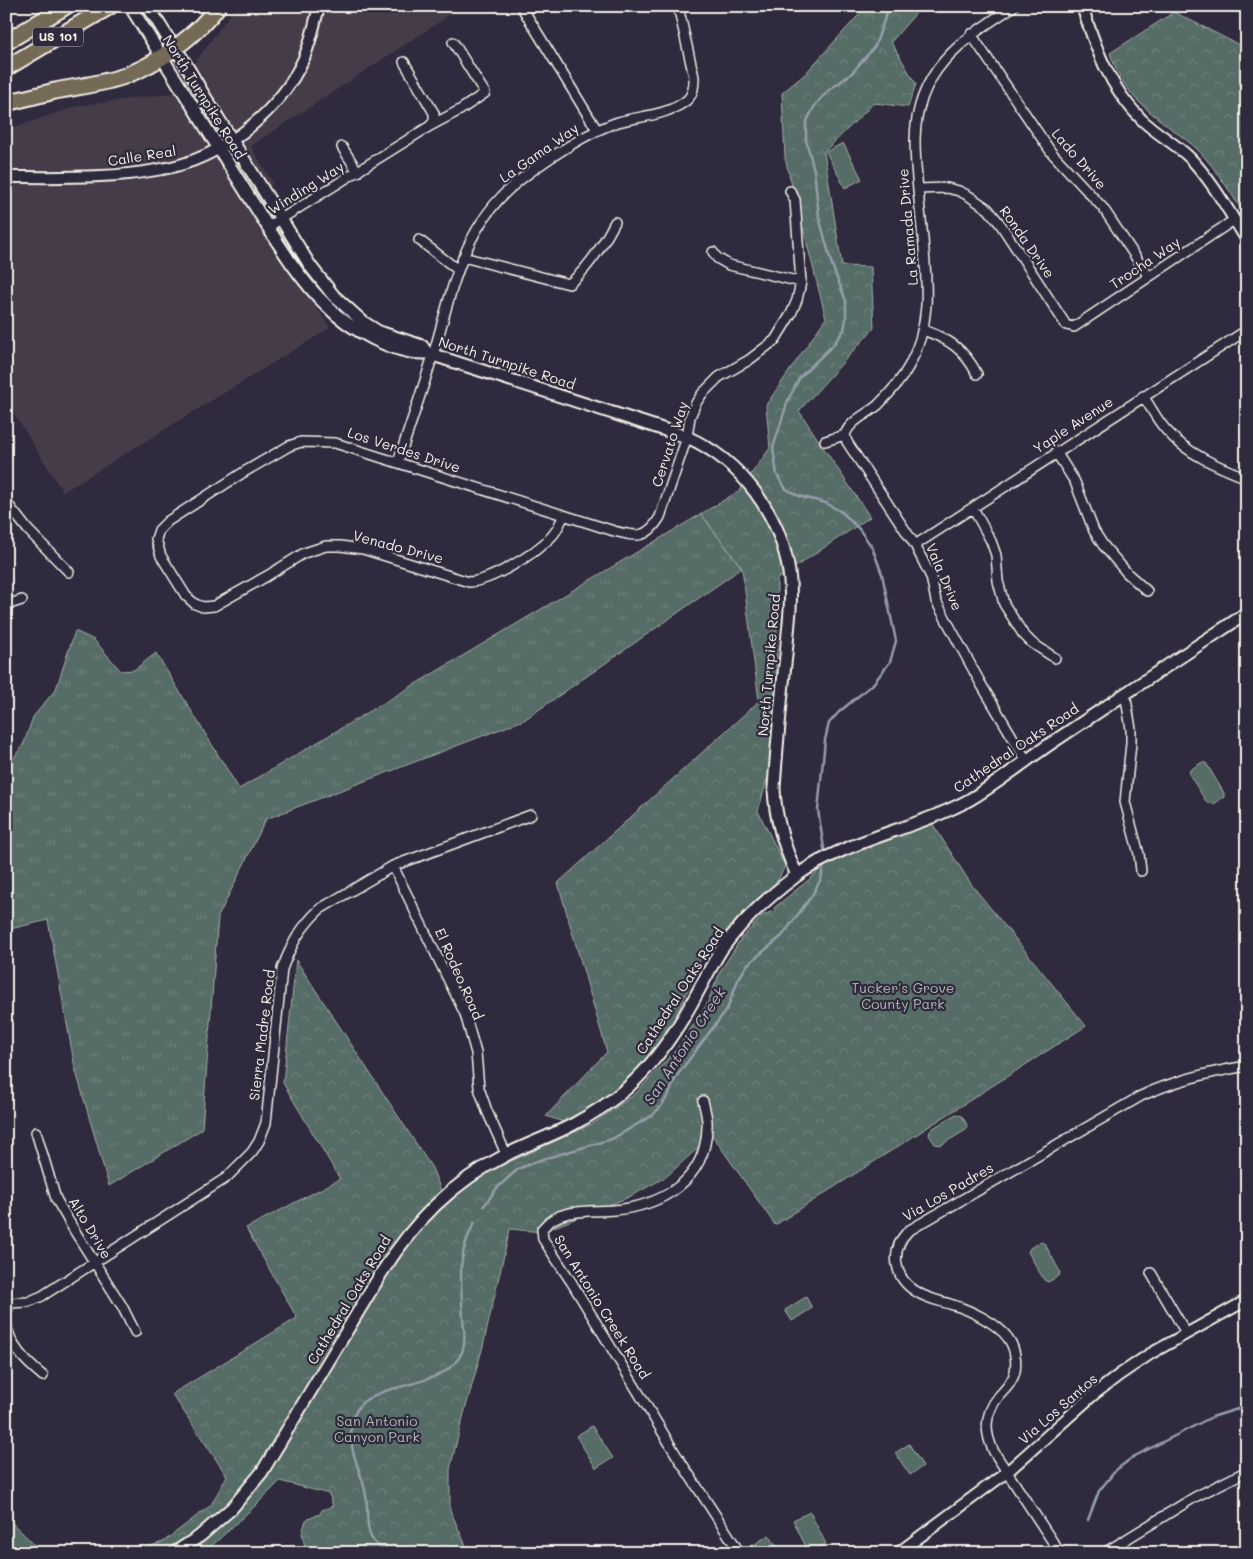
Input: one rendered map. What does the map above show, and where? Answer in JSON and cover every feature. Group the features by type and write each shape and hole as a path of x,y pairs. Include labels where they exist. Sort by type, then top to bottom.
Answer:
{"highway":[{"name":"US 101","path":"6,42 66,6"},
{"name":"US 101","path":"6,68 110,6"},
{"path":"6,104 126,75 174,48 212,16 218,6"}],"main road":[{"name":"North Turnpike Road","path":"130,6 268,227 312,290 341,318 375,340 394,347 430,354 688,437 726,460 753,488 770,515 785,551 789,573 790,606 774,788 775,809 782,841 797,875"},
{"name":"North Turnpike Road","path":"151,11 322,281 363,322 379,332 422,346 430,354"},
{"name":"Cathedral Oaks Road","path":"174,1553 200,1536 232,1508 262,1472 401,1242 422,1218 443,1196 472,1174 506,1154 572,1125 627,1088 667,1043 686,1015 721,951 738,928 754,912 797,875 814,865 843,851 934,817 989,788 1026,760 1247,613"}],"street":[{"name":"Calle Real","path":"6,177 100,176 165,169 183,164 218,148 232,140 265,112 294,77 304,57 319,6"},
{"path":"522,6 598,130"},
{"name":"La Gama Way","path":"398,462 430,354 458,270 475,231 491,207 516,183 561,152 598,130 618,122 665,112 691,96 694,87 694,77 678,6"},
{"name":"La Ramada Drive","path":"846,435 850,426 876,406 894,388 910,362 923,330 928,290 915,156 915,130 924,94 941,64 953,50 971,34 1014,6"},
{"path":"1082,6 1092,36 1115,88 1143,120 1189,157 1206,177 1247,240"},
{"name":"Lado Drive","path":"971,34 1051,152 1104,208 1149,276"},
{"name":"Winding Way","path":"268,227 485,93 453,42"},
{"path":"404,62 434,113 434,121 430,126"},
{"name":"Winding Way","path":"342,147 358,172"},
{"name":"Ronda Drive","path":"918,188 947,188 959,191 988,210 1001,225 1066,325 1070,327"},
{"name":"Cervato Way","path":"645,534 654,527 660,517 688,437 690,417 696,403 718,377 749,360 775,340 798,300 801,282 795,200 790,191"},
{"name":"Trocha Way","path":"1070,327 1074,327 1234,220"},
{"path":"463,257 569,284 576,279 601,247 615,222"},
{"path":"419,240 458,270"},
{"path":"713,252 718,258 729,265 801,282"},
{"path":"923,330 947,340 961,350 977,374"},
{"name":"Yaple Avenue","path":"915,545 1247,330"},
{"path":"1143,396 1166,431 1180,443 1200,457 1247,478"},
{"path":"825,441 846,435"},
{"name":"Vala Drive","path":"846,435 847,442 915,545 931,577 936,601 981,684 1026,760"},
{"name":"Los Verdes Drive","path":"168,521 268,458 289,446 301,442 335,443 626,535 645,534"},
{"path":"1056,452 1075,482 1094,531 1103,545 1127,573 1147,591"},
{"path":"6,502 28,530 69,572"},
{"path":"973,508 991,541 996,555 998,581 1004,604 1032,644 1055,658"},
{"name":"Venado Drive","path":"168,521 159,530 156,539 160,556 186,596 202,607 214,606 304,553 326,546 363,549 469,582 478,582 532,553 553,535 564,516"},
{"path":"6,604 22,600"},
{"path":"1125,693 1131,736 1125,802 1139,854 1141,871"},
{"name":"Sierra Madre Road","path":"8,1303 28,1302 46,1294 226,1178 252,1152 259,1141 266,1123 282,969 300,930 320,909 393,866 531,815"},
{"name":"El Rodeo Road","path":"393,866 465,1014 476,1053 479,1088 506,1154"},
{"name":"Via Los Padres","path":"1060,1553 988,1441 987,1421 993,1404 1013,1377 1016,1364 1014,1351 1008,1338 999,1329 974,1314 916,1292 906,1283 899,1271 896,1259 897,1248 901,1238 908,1231 1142,1096 1163,1086 1185,1079 1247,1066"},
{"name":"San Antonio Creek Road","path":"703,1101 708,1126 704,1149 696,1167 676,1189 665,1197 634,1207 570,1212 555,1218 542,1229 543,1239 572,1283 677,1456 740,1553"},
{"name":"Alto Drive","path":"36,1132 56,1199 122,1306 135,1332"},
{"path":"1151,1273 1186,1333"},
{"name":"Via Los Santos","path":"898,1553 1007,1472 1093,1395 1119,1375 1150,1354 1247,1300"},
{"path":"6,1316 8,1303"},
{"path":"6,1322 7,1332 18,1352 43,1376"},
{"path":"1104,1553 1195,1496 1247,1471"}],"shaded area":[{"path":"236,6 453,6 456,11 251,146 273,183 249,206 330,328 63,492 6,401 6,259 8,258 6,256 6,130 77,106 173,93"}],"green space":[{"path":"867,6 922,6 891,42 916,84 908,107 874,103 824,152 842,266 871,267 874,328 799,411 870,517 777,579 777,745 758,811 785,866 778,880 700,960 663,1048 572,1125 546,1116 607,1052 558,883 759,701 742,568 701,514 739,491 770,448 766,405 826,318 785,158 782,93 804,75"},
{"path":"1174,12 1247,49 1247,219 1218,175 1198,150 1152,114 1135,98 1121,79 1110,53"},
{"path":"843,143 862,179 845,188 826,152"},
{"path":"701,514 742,568 524,720 266,819 218,917 202,1129 109,1186 75,1068 48,920 6,930 6,769 24,743 33,717 56,689 75,631 94,640 121,671 134,670 156,653 239,789"},
{"path":"1201,763 1206,763 1224,793 1224,797 1214,804 1207,803 1189,774 1190,770"},
{"path":"932,823 971,884 1086,1026 775,1225 712,1135 666,1177 629,1197 542,1232 510,1229 483,1346 450,1469 450,1510 467,1548 475,1553 306,1552 302,1533 306,1520 320,1514 322,1510 333,1506 329,1494 280,1481 204,1553 129,1553 163,1542 211,1505 227,1476 172,1394 297,1318 246,1228 340,1179 283,1083 296,960 432,1168 442,1193 469,1172 490,1171 594,1123 635,1094 677,1049 706,1006 721,970 741,939 763,915 775,912 774,908 824,865"},
{"path":"956,1114 962,1116 967,1125 966,1130 941,1145 935,1144 929,1135 930,1130"},
{"path":"1041,1242 1045,1244 1060,1272 1059,1276 1048,1282 1044,1280 1028,1252 1030,1248"},
{"path":"806,1297 812,1308 792,1321 785,1310"},
{"path":"592,1426 613,1458 596,1468 576,1436"},
{"path":"909,1444 923,1466 910,1475 895,1453"},
{"path":"810,1512 826,1544 809,1553 793,1520"},
{"path":"6,1517 43,1553 6,1553"},
{"path":"769,1535 782,1553 757,1553 752,1546"}],"waterway":[{"name":"San Antonio Creek","path":"825,855 818,810 825,740 829,723 839,712 873,684 890,662 896,641 882,574 872,547 859,529 843,513 826,503 799,496 786,489 777,475 773,448 788,400 800,377 833,345 844,330 846,318 846,301 832,265 819,217 814,170 806,140 806,123 815,105 828,91 851,74 875,46 889,6"},
{"name":"San Antonio Creek","path":"484,1206 497,1188 518,1169 540,1160 612,1139 653,1115 670,1092 676,1077 727,1009 738,980 747,965 782,936 811,897 821,879 824,863"},
{"name":"San Antonio Creek","path":"395,1553 379,1547 374,1542 369,1531 364,1485 352,1445 352,1422 356,1411 363,1402 374,1395 432,1378 444,1372 455,1363 462,1352 464,1343 461,1293 462,1257 475,1222"},
{"path":"1088,1520 1099,1491 1116,1470 1133,1457 1212,1417 1247,1406"}],"park label":[{"name":"Tucker's Grove County Park","path":"903,996"},
{"name":"San Antonio Canyon Park","path":"377,1429"}]}
